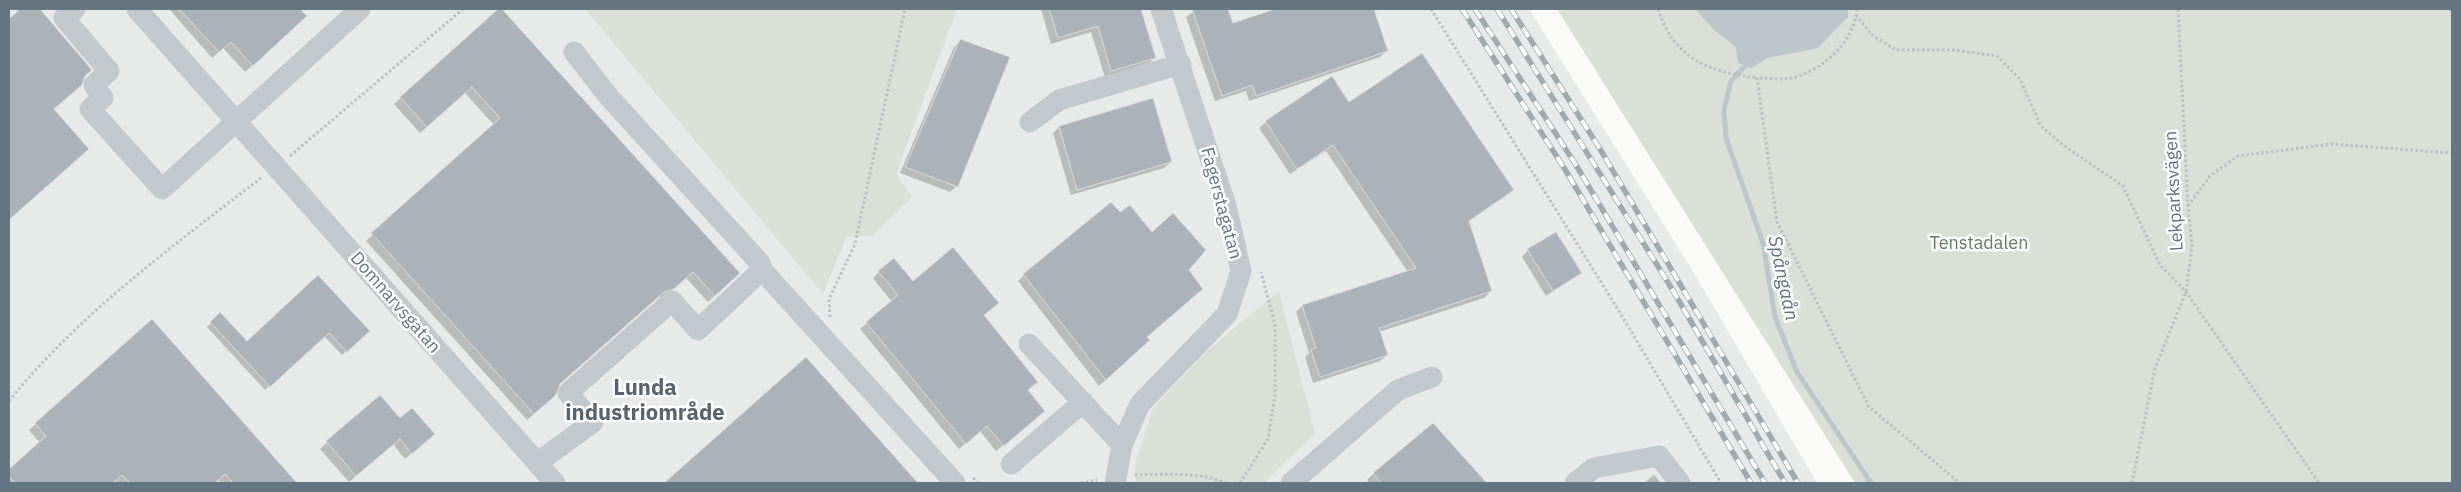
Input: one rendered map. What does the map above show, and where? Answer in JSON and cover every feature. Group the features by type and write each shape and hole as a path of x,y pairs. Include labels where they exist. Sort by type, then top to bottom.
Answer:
{"street":[{"path":"75,9 64,18 109,71 94,85 104,98 90,109 162,188 360,9"},
{"name":"Domnarvsgatan","path":"137,9 555,483"},
{"name":"Fagerstagatan","path":"1115,480 1122,445 1140,404 1227,314 1241,272 1227,209 1161,9"},
{"path":"574,52 609,97 760,263 762,270 963,480"},
{"path":"1030,122 1059,100 1180,64"},
{"path":"537,463 593,422 568,393 672,301 698,330 762,270"},
{"path":"1029,344 1122,445"},
{"path":"1291,483 1398,390 1432,377"},
{"path":"1011,464 1083,402"},
{"path":"1575,483 1594,468 1660,456 1680,483"}],"path":[{"path":"9,400 31,373 95,313 172,247 277,166 463,9"},
{"path":"832,324 828,309 829,299 855,244 904,9"},
{"path":"1431,9 1620,312 1721,483"},
{"path":"1658,9 1674,43 1699,63 1726,74 1757,78 1791,78 1829,61 1846,38 1857,9"},
{"name":"Lekparksvägen","path":"2132,483 2154,368 2186,292 2192,246 2188,206 2178,9"},
{"path":"1856,15 1873,36 1896,50 1954,50 1997,56 2020,79 2041,126 2063,145 2123,186 2160,266 2186,292 2319,483"},
{"path":"1757,78 1777,222 1869,407 1960,483"},
{"path":"2188,206 2210,176 2238,156 2330,144 2452,153"},
{"path":"1081,483 1187,475 1213,478 1226,483"},
{"path":"963,480 978,483"}],"shaded area":[{"name":"Lunda industriområde","path":"9,9 1529,9 1694,273 1817,483 9,483"},
{"path":"1695,9 1848,9 1848,17 1818,48 1768,58 1751,68 1738,63 1736,47 1714,30"}],"green space":[{"path":"585,9 957,9 896,174 912,197 872,236 846,237 823,294"},
{"name":"Tenstadalen","path":"1557,9 2452,9 2452,483 1855,483"},
{"path":"1279,291 1315,433 1264,483 1136,483 1135,463 1153,408 1209,349"}],"building":[{"path":"20,9 40,9 92,70 85,76 82,85 54,109 89,149 9,220 9,19"},
{"path":"179,9 300,9 307,16 253,66 231,42 219,52"},
{"path":"498,9 502,9 740,273 715,296 693,272 674,289 664,292 560,384 556,395 534,414 371,233 500,118 472,87 427,127 400,97"},
{"path":"1049,9 1141,9 1156,58 1111,71 1098,26 1058,38"},
{"path":"1192,9 1228,9 1233,23 1275,9 1374,9 1388,51 1256,96 1252,85 1222,96"},
{"path":"960,39 1010,57 958,187 905,167"},
{"path":"1422,53 1514,190 1469,221 1492,291 1379,328 1388,355 1320,377 1311,350 1316,348 1302,305 1416,268 1333,145 1297,169 1265,121 1332,76 1349,102"},
{"path":"1153,98 1172,162 1077,190 1059,126"},
{"path":"1111,202 1120,212 1130,205 1152,232 1173,213 1206,250 1189,270 1203,289 1147,337 1150,340 1106,380 1023,274"},
{"path":"1556,232 1582,273 1553,291 1527,249"},
{"path":"953,247 999,303 984,315 1038,382 1028,390 1045,411 1004,446 987,426 966,444 866,322 898,295 878,271 894,258 913,281"},
{"path":"318,275 370,331 347,352 329,333 270,387 210,322 220,312 247,341"},
{"path":"152,319 297,483 233,483 225,474 215,483 130,483 122,475 113,483 15,483 9,476 9,469 46,436 35,423"},
{"path":"806,357 918,483 664,483"},
{"path":"380,395 400,418 412,408 435,434 412,454 400,439 356,476 326,441"},
{"path":"1433,423 1487,483 1381,483 1373,473"}],"waterway":[{"name":"Spångaån","path":"1745,66 1731,81 1724,110 1726,138 1763,243 1775,317 1797,372 1871,483"}],"railway":[{"path":"1462,9 1566,171 1751,483"},
{"path":"1475,9 1576,165 1765,483"},
{"path":"1497,9 1669,284 1785,483"},
{"path":"1511,9 1600,149 1798,483"}],"district":[{"name":"Lunda industriområde","path":"645,398"}]}
